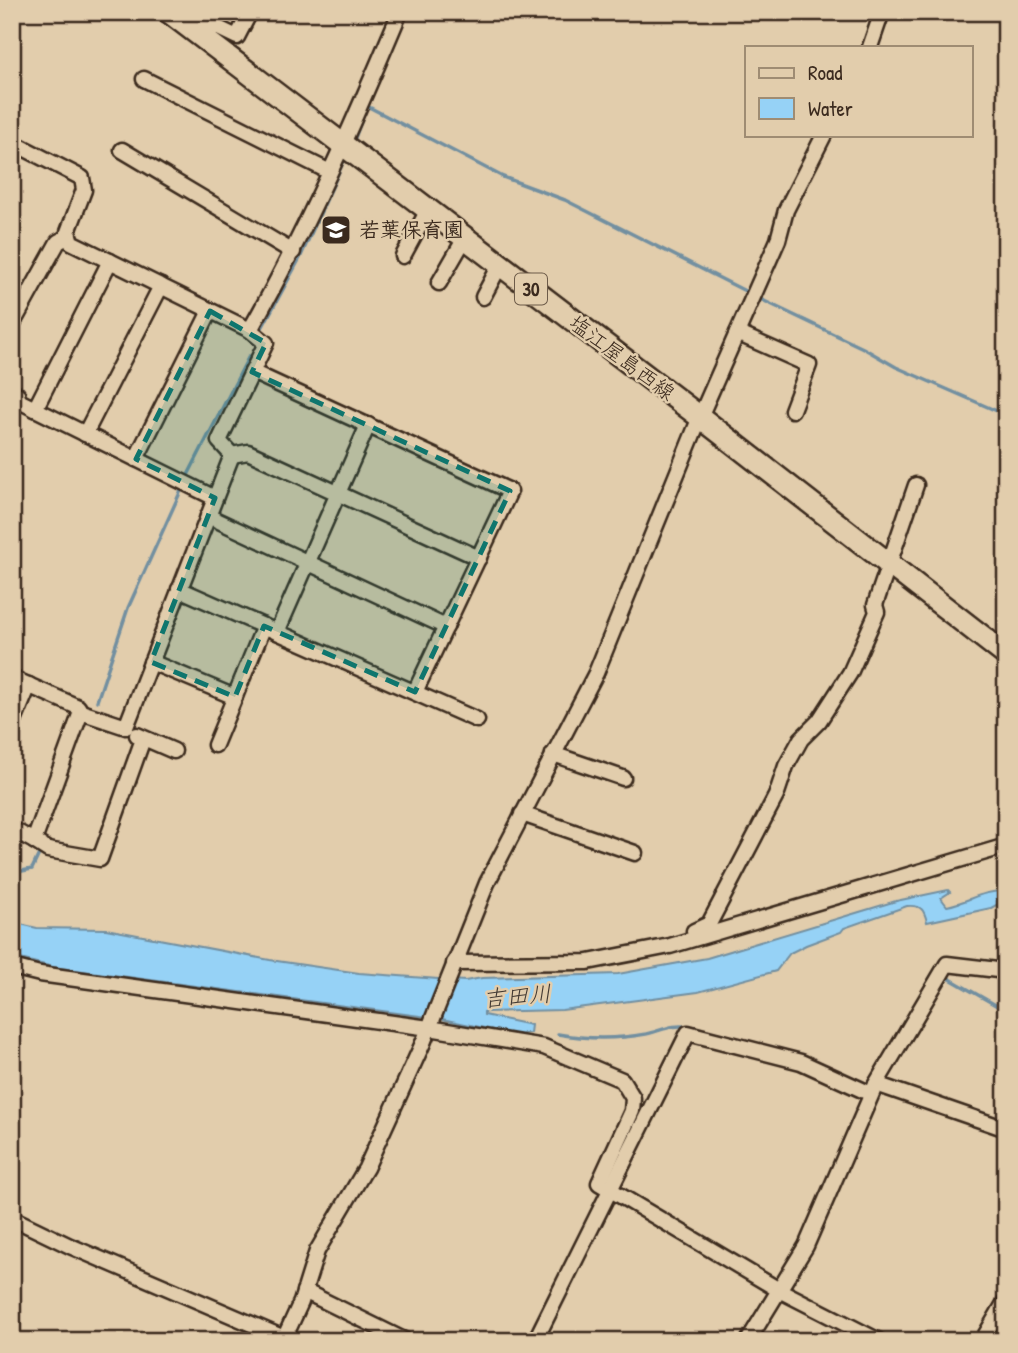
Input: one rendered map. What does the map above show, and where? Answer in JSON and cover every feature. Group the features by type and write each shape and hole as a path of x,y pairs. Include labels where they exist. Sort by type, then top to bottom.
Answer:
{"main road":[{"name":"塩江屋島西線","path":"178,14 346,148 700,417 1006,655"}],"street":[{"path":"178,14 237,37 250,12"},
{"path":"250,330 293,252 328,171 346,148 400,12"},
{"path":"870,46 882,12"},
{"path":"144,79 328,171"},
{"path":"12,1218 284,1339 317,1251 366,1168 430,1025 486,883 596,673 700,417 779,240 786,210 823,136"},
{"path":"12,142 82,178 85,190 68,232 71,242 250,330 266,343 219,441 232,455"},
{"path":"122,150 293,252"},
{"path":"403,256 428,210"},
{"path":"12,325 58,242 69,236"},
{"path":"439,284 465,238"},
{"path":"35,409 110,261"},
{"path":"483,297 500,265"},
{"path":"85,434 160,286"},
{"path":"136,459 210,311"},
{"path":"737,333 809,365 792,410"},
{"path":"252,372 510,491 415,692"},
{"path":"12,392 17,394 19,401 215,498"},
{"path":"215,745 235,697 309,563 368,425"},
{"path":"232,455 248,452 479,558"},
{"path":"126,727 232,455"},
{"path":"670,946 674,939 709,924 776,796 786,766 801,739 820,721 850,673 877,612 875,605 916,485"},
{"path":"208,516 446,627"},
{"path":"180,589 477,720"},
{"path":"151,662 235,697"},
{"path":"12,678 78,707 81,712 126,727 143,739 174,751"},
{"path":"12,726 29,685"},
{"path":"34,841 81,712"},
{"path":"12,829 48,850 100,859 143,739"},
{"path":"553,754 623,778"},
{"path":"522,814 635,853"},
{"path":"452,967 588,962 670,946 1006,846"},
{"path":"748,1341 806,1246 874,1089 947,964 1006,971"},
{"path":"12,967 40,974 430,1025 544,1047 622,1080 633,1098 632,1111 599,1183 779,1290 879,1341"},
{"path":"536,1341 688,1032 801,1062 874,1089 1006,1129"},
{"path":"304,1291 406,1341"},
{"path":"982,1341 1006,1300"}],"highlighted area":[{"path":"210,311 266,343 252,372 510,491 415,692 264,626 235,697 151,662 215,498 136,459"}],"water":[{"name":"吉田川","path":"948,890 950,892 941,898 947,906 997,891 1006,891 1006,900 991,908 927,922 921,909 907,906 844,928 841,932 806,945 790,953 776,971 698,992 562,1010 484,1012 484,1015 531,1025 530,1033 523,1033 521,1036 442,1019 53,967 12,957 12,922 37,928 106,929 270,960 359,973 465,981 482,978 618,974 707,958 896,901"}],"waterway":[{"path":"353,143 367,106 503,177 565,200 751,294"},
{"path":"262,328 300,258 346,156"},
{"path":"758,298 863,348 896,367 1006,415"},
{"path":"186,479 249,356"},
{"path":"97,701 128,608 183,486"},
{"path":"12,873 32,869 39,854"},
{"path":"925,987 935,970"},
{"path":"945,976 1006,1011"},
{"path":"558,1034 613,1038 673,1027 689,1027"}],"place":[{"name":"若葉保育園","path":"336,230"}]}
